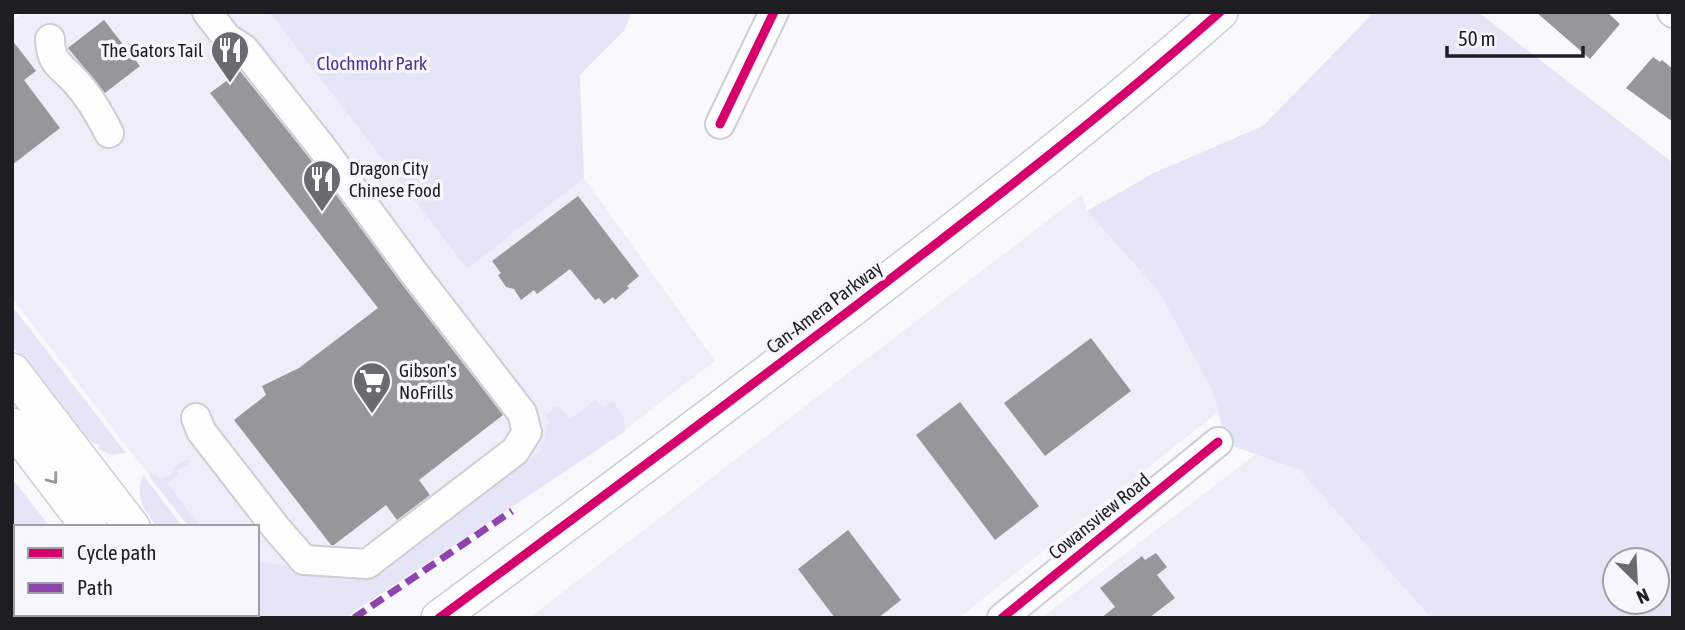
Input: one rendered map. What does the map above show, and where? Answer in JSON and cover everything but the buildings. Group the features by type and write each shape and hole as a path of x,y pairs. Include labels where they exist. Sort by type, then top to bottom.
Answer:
{"main road":[{"name":"Can-Amera Parkway","path":"439,618 660,455 1023,177 1139,83 1220,12"},
{"path":"12,371 130,525"},
{"path":"12,426 87,525"}],"street":[{"path":"196,418 201,431 304,560 346,564 367,564 515,451 527,432 522,414 414,273 351,184 246,53 228,38 207,12"},
{"path":"720,124 774,12"},
{"path":"50,39 52,57 58,66 73,78 93,105 108,133"},
{"name":"Cowansview Road","path":"1002,618 1219,442"}],"shaded area":[{"path":"24,12 269,12 467,269 584,178 715,361 594,453 344,618 250,618 249,616 259,616 259,525 187,525 12,298 12,21"},
{"path":"1082,194 1087,211 1159,292 1212,390 1218,412 959,618 529,618"},
{"path":"1256,454 1300,469 1431,618 1041,618"}],"green space":[{"name":"Clochmohr Park","path":"269,12 632,12 624,31 580,75 584,178 467,269"},
{"path":"1374,12 1478,12 1673,163 1673,618 1431,618 1300,470 1227,444 1212,390 1159,292 1087,211 1154,173 1263,126"},
{"path":"12,306 126,453 111,455 99,449 99,445 93,443 53,404 17,355 19,353 12,348"},
{"path":"595,400 603,407 613,401 624,417 625,431 344,618 250,618 249,616 259,616 259,561 304,569 304,574 345,580 347,575 367,578 408,546 412,549 448,522 445,517 453,512 456,516 483,496 479,491 508,468 512,472 542,450 539,445 545,439 546,426 550,422 546,416 555,407 560,407 570,419"},
{"path":"186,459 191,462 178,471 179,475 168,484 199,525 187,525 149,476 154,472 160,480 174,472 173,468"},
{"path":"143,475 181,525 156,525 144,509 140,497"},
{"path":"12,478 48,525 14,525 14,602"}],"marked path":[{"path":"354,618 512,511"}],"cycle path":[{"path":"720,124 774,12"},
{"path":"439,618 702,423 950,233 1087,125 1220,12"},
{"path":"1002,618 1218,442"}],"place":[{"name":"The Gators Tail","path":"230,84"},
{"name":"Dragon City Chinese Food","path":"322,213"},
{"name":"Gibson's NoFrills","path":"372,415"}]}
